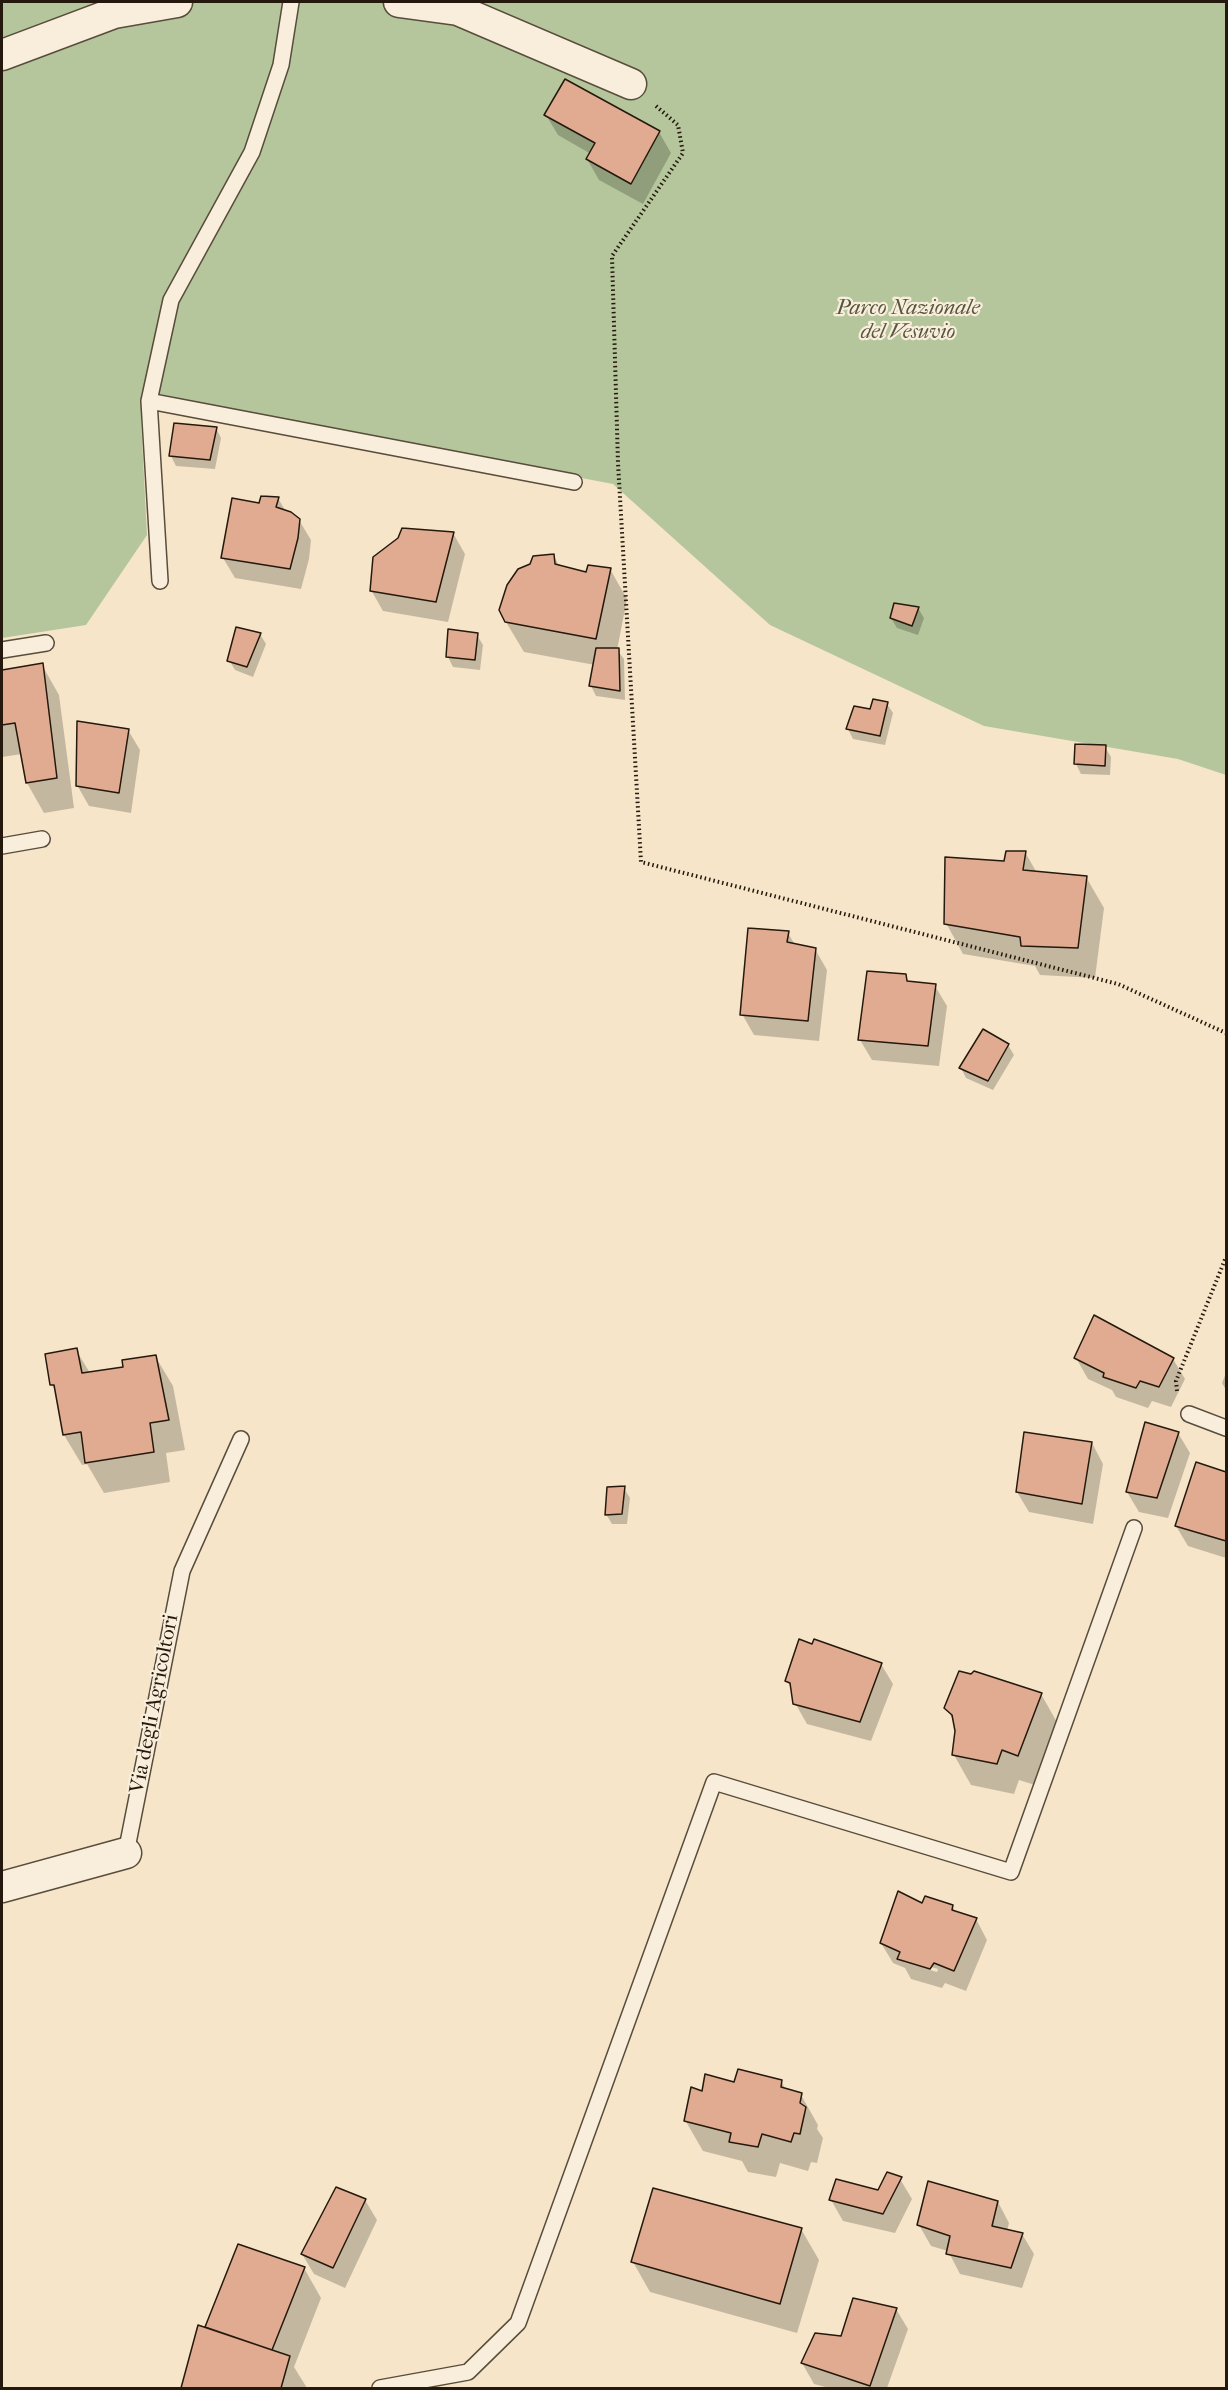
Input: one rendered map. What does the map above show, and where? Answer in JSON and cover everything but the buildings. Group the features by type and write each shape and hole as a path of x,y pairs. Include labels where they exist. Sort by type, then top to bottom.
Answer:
{"street":[{"path":"2,55 114,13 177,2"},
{"path":"399,2 458,10 631,84"},
{"name":"Via degli Agricoltori","path":"2,1887 126,1853"}],"lane":[{"path":"160,581 149,401 171,300 252,152 281,65 291,2"},
{"path":"149,401 574,482"},
{"path":"2,650 46,643"},
{"path":"2,846 42,839"},
{"path":"1189,1414 1227,1428"},
{"name":"Via degli Agricoltori","path":"126,1853 182,1570 241,1439"},
{"path":"380,2388 468,2372 518,2323 714,1782 1011,1872 1134,1528"}],"path":[{"path":"631,84 678,125 683,153 612,256 618,463 641,862 1118,984 1227,1033"},
{"path":"1189,1414 1177,1401 1176,1381 1227,1257"}],"green space":[{"name":"Parco Nazionale del Vesuvio","path":"2,2 1226,2 1226,775 1178,759 984,726 770,625 613,484 273,419 142,390 141,419 147,535 86,625 2,638"}]}
